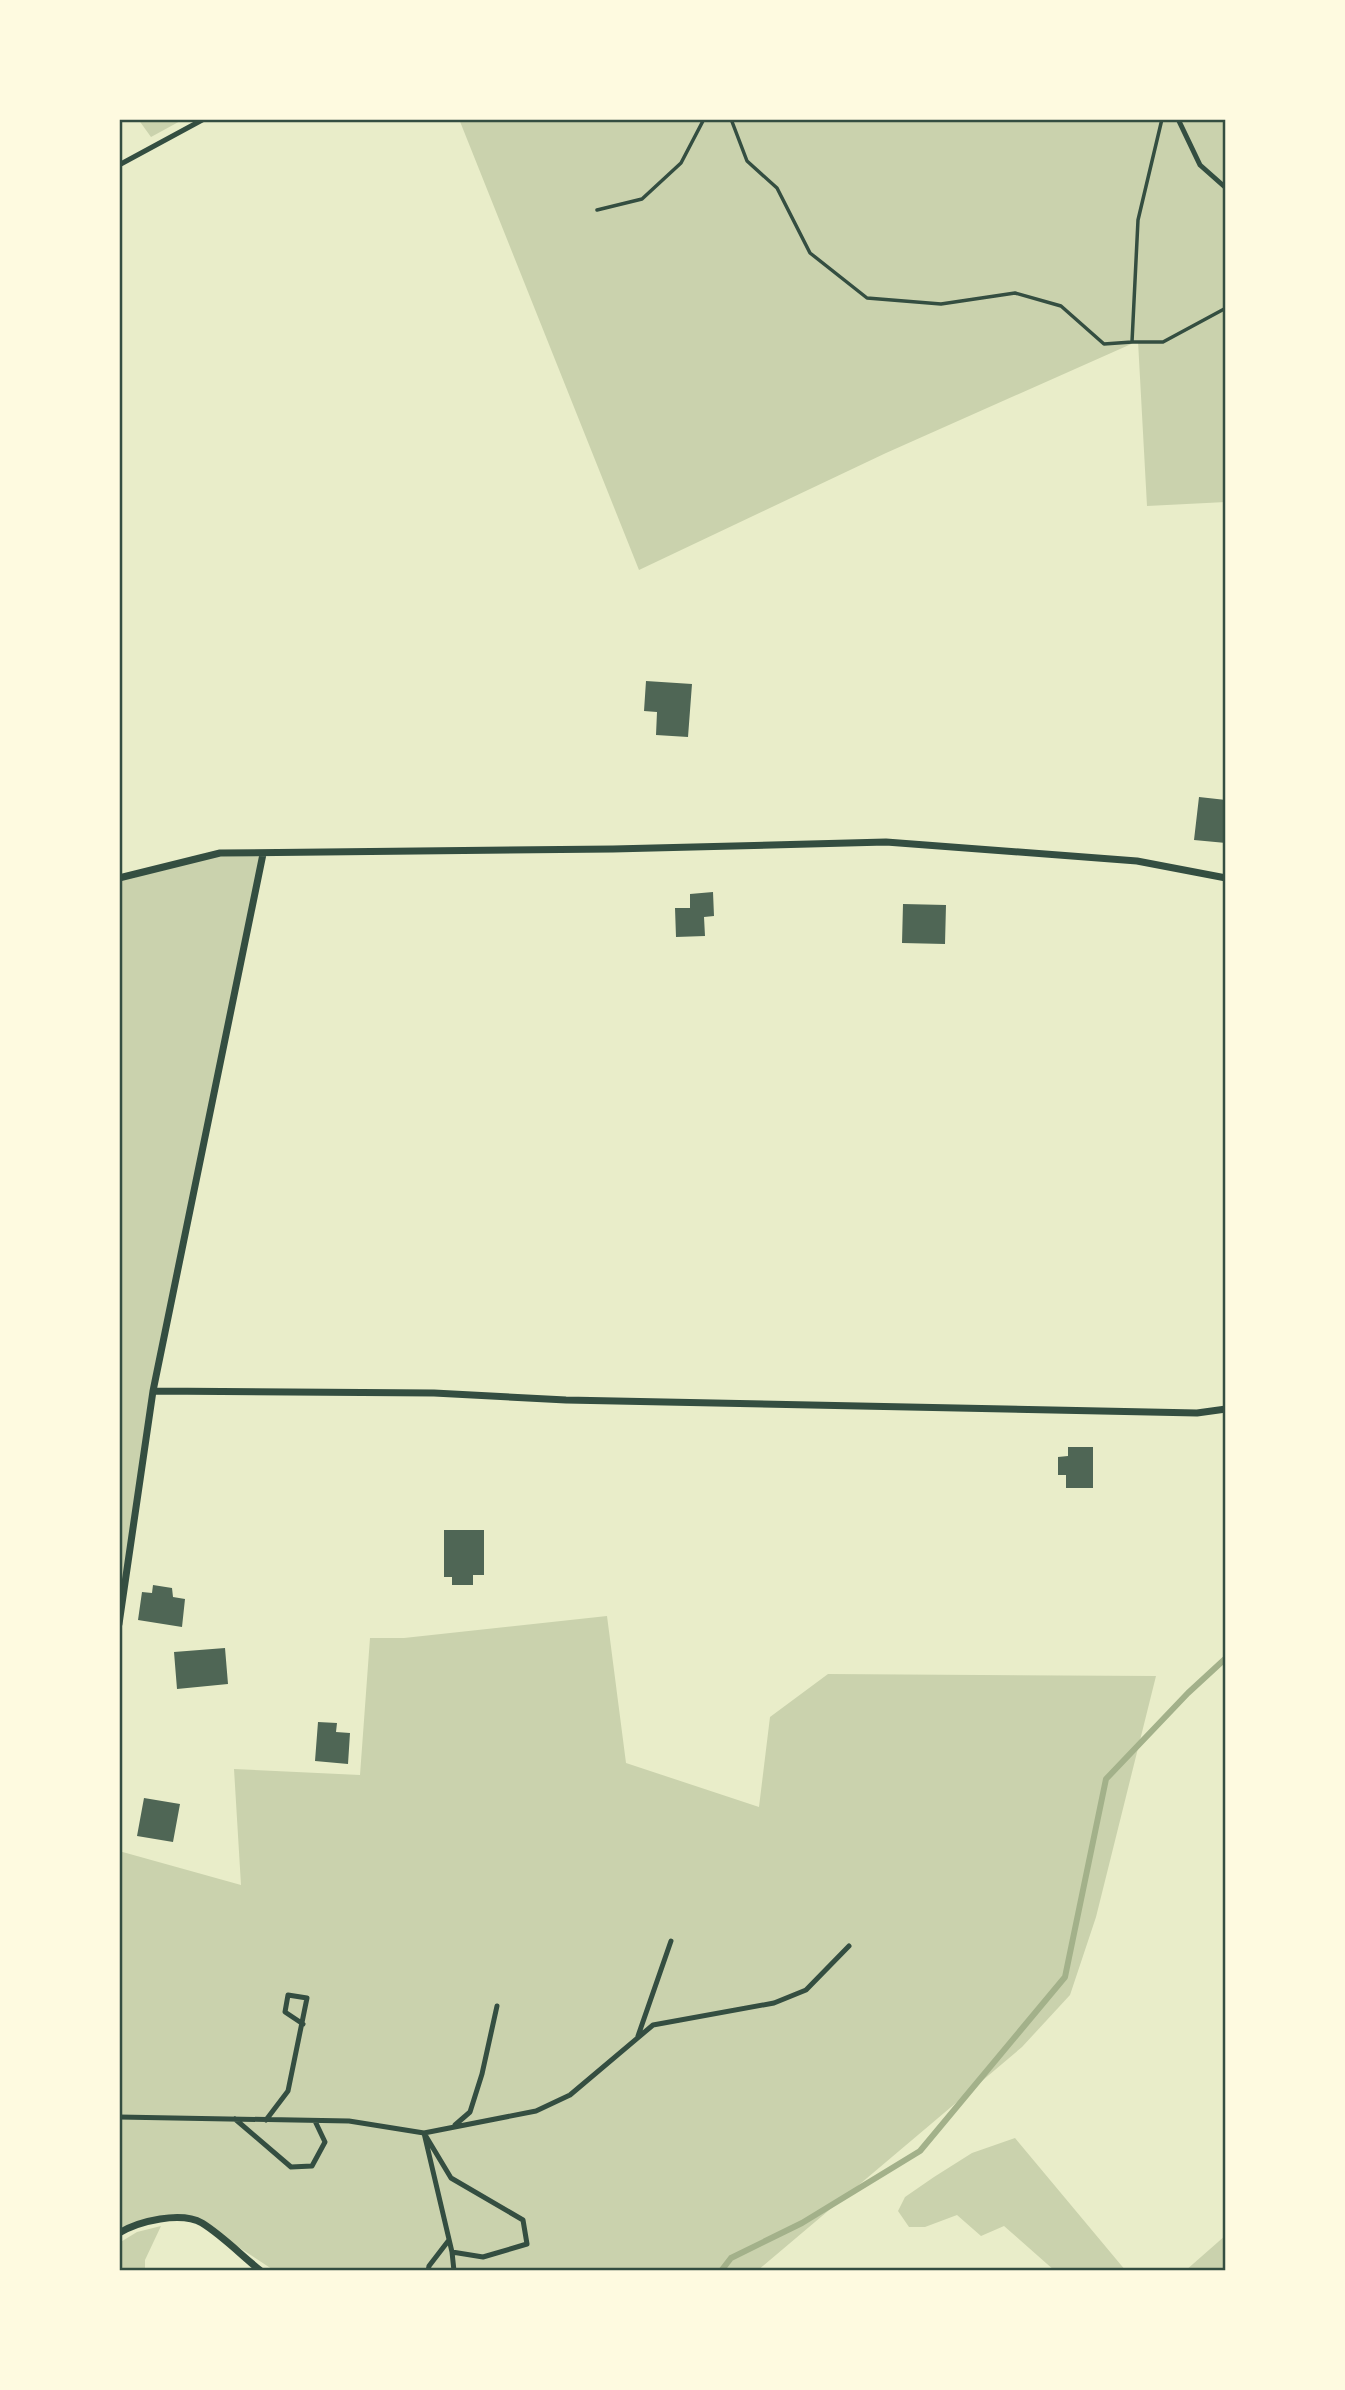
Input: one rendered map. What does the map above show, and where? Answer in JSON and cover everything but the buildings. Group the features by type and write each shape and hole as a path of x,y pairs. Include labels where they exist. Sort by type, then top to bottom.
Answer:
{"street":[{"path":"119,878 220,853 886,842 1137,861 1226,878"},
{"path":"119,1624 153,1391 263,854"},
{"path":"153,1391 435,1393 566,1400 1198,1413 1226,1409"},
{"path":"119,2233 129,2227 163,2217 200,2222 261,2271"}],"lane":[{"path":"119,165 204,119"},
{"path":"1178,119 1200,164 1226,188"},
{"path":"637,2039 671,1941"},
{"path":"119,2117 349,2121 424,2133 537,2111 570,2095 653,2025 774,2003 806,1990 849,1946"},
{"path":"266,2120 288,2091 303,2024 307,1998 288,1995 285,2012 303,2024"},
{"path":"453,2127 470,2112 482,2074 497,2006"},
{"path":"235,2119 291,2167 312,2166 325,2142 315,2121"},
{"path":"424,2133 453,2252 454,2271"},
{"path":"424,2133 451,2178 523,2220 527,2244 483,2257 453,2252"},
{"path":"428,2271 449,2240"}],"path":[{"path":"597,211 642,199 681,163 704,119"},
{"path":"731,119 747,161 776,188 810,253 867,298 941,304 1015,293 1061,306 1104,344 1163,342 1226,308"},
{"path":"1132,342 1138,220 1162,119"}],"green space":[{"path":"138,119 184,119 151,137"},
{"path":"459,119 1226,119 1226,502 1147,506 1138,341 886,453 639,570"},
{"path":"220,853 263,854 153,1391 119,1624 119,878"},
{"path":"607,1616 626,1763 759,1807 770,1717 828,1674 1156,1676 1096,1917 1070,1995 1022,2047 757,2271 275,2271 200,2222 163,2217 119,2233 119,1851 241,1885 234,1769 360,1775 370,1638 404,1638"},
{"path":"1015,2138 1126,2271 1055,2271 1004,2226 981,2236 957,2215 925,2227 909,2227 898,2211 905,2197 972,2153"},
{"path":"161,2226 145,2260 145,2271 119,2271 119,2243 137,2232"},
{"path":"1226,2235 1223,2271 1185,2271"}],"waterway":[{"path":"721,2271 731,2258 802,2223 920,2151 1065,1977 1106,1779 1188,1693 1226,1658"}]}
